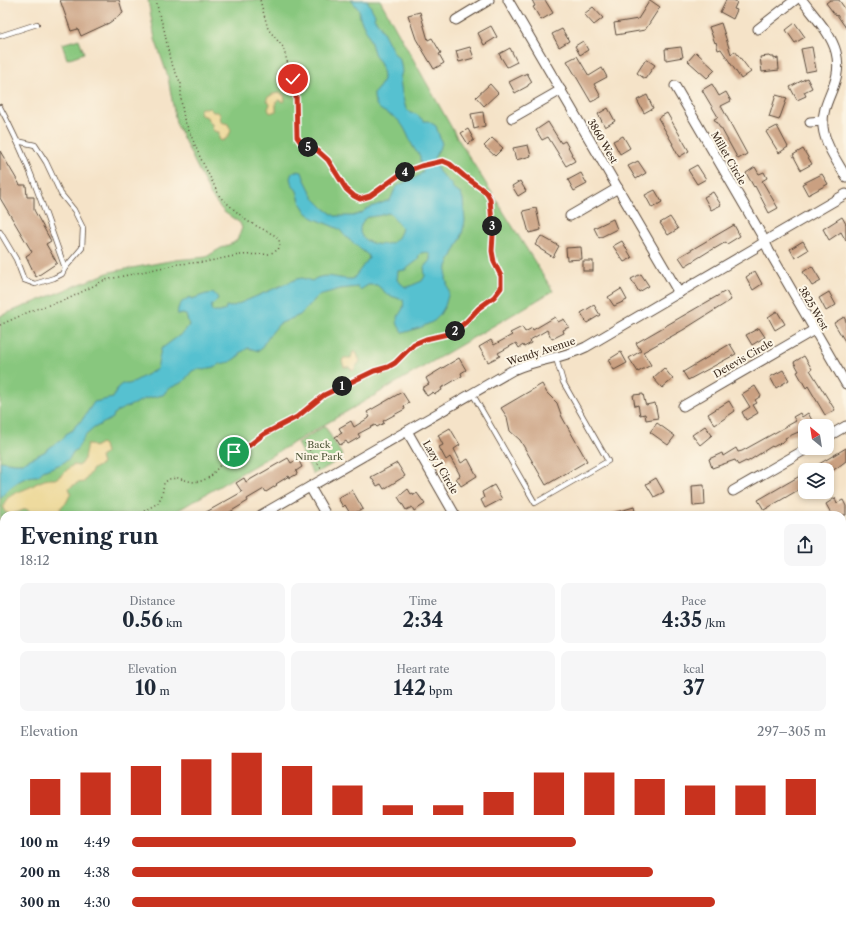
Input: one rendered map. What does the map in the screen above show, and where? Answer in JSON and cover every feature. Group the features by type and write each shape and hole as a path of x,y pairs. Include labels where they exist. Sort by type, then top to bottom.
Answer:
{"street":[{"path":"456,20 489,0"},
{"name":"3860 West","path":"508,0 679,293"},
{"path":"758,29 795,0"},
{"path":"802,0 831,39 837,58 837,77 827,103 823,122 826,140 846,177"},
{"name":"Millet Circle","path":"675,86 765,242"},
{"path":"512,118 561,90"},
{"path":"810,122 823,122"},
{"path":"570,216 618,188"},
{"name":"Wendy Avenue","path":"269,511 472,393 518,368 575,353 586,347 846,194"},
{"name":"3825 West","path":"765,242 846,384"},
{"name":"Detevis Circle","path":"683,406 814,330"},
{"path":"834,433 846,426"},
{"name":"Lazy J Circle","path":"407,431 453,511"},
{"path":"733,491 798,454"},
{"path":"310,487 324,511"}],"lane":[{"path":"0,36 37,24"},
{"path":"0,107 18,141 65,268"},
{"path":"0,232 16,259 24,280 35,284 62,274 65,268 82,248 82,228 74,210 61,194 46,162 35,145 18,141"},
{"path":"472,393 535,503 608,460 563,382 556,358"}],"path":[{"path":"0,325 39,308 68,299 105,280 178,264 205,262 238,255 269,254 278,250 280,245 279,240 274,235 247,221 220,197 200,157 184,119 181,100 181,84 170,60 164,29 156,0"},
{"path":"145,511 158,503 162,495 164,483 178,478 192,482 206,479 211,476 225,459 234,452 247,447 264,434 297,417 324,395 374,371 388,367 395,363 414,344 426,339 452,333 498,293 501,288 501,276 494,262 492,251 493,235 490,199 486,192 450,164 443,161 421,166 402,173 370,196 360,199 346,189 328,160 318,151 302,144 297,137 296,96 293,79 288,68 283,47 268,29 260,0"},
{"path":"305,443 322,470"},
{"path":"331,454 342,459"}],"green space":[{"path":"148,0 380,0 458,139 553,291 177,511 0,511 0,316 110,272 175,260 206,257 237,240 242,228 240,223 224,212 211,196 176,123 168,77 155,39"},
{"path":"79,39 84,53 67,59 62,44"},
{"name":"Back Nine Park","path":"325,426 343,457 313,474 297,443"}],"sand":[{"path":"280,93 284,95 284,102 278,100 276,102 276,111 270,113 268,109 270,104 267,101 267,98 273,94"},
{"path":"209,108 213,112 220,114 221,122 228,124 231,131 227,138 222,141 219,139 219,132 214,131 212,124 209,122 207,117 201,115 200,109"},
{"path":"353,352 356,352 360,361 353,371 349,367 344,367 342,361 344,358 351,358"},
{"path":"101,443 104,445 106,453 100,457 102,464 93,469 84,482 77,483 69,488 71,493 66,503 60,509 61,511 29,511 26,509 21,511 4,511 6,501 13,494 42,481 55,479 73,465 79,466 84,459 87,444 94,447"}],"water":[{"path":"351,0 367,0 375,15 374,18 381,26 394,53 400,60 402,71 400,79 406,109 410,113 416,114 424,121 428,121 436,126 442,144 434,158 439,172 451,184 454,190 461,194 463,199 465,221 461,238 447,266 446,278 449,292 445,306 439,316 434,321 422,327 403,333 397,322 397,318 403,309 403,300 388,295 377,285 368,285 360,290 358,287 340,289 319,295 300,315 279,324 259,351 248,348 230,362 205,370 198,369 192,371 183,382 168,389 163,395 145,399 118,411 114,414 113,418 94,428 85,436 69,459 43,471 38,476 32,476 21,480 7,491 0,499 0,461 22,463 44,452 73,430 94,402 113,398 118,387 122,384 129,384 157,369 161,349 184,332 189,325 186,315 178,315 179,306 184,300 190,297 191,299 206,294 215,294 218,298 212,305 211,309 213,312 220,312 225,310 226,306 231,307 297,279 302,278 312,281 317,278 327,276 353,279 369,258 368,255 347,238 339,229 313,218 306,212 290,178 292,173 295,171 302,172 314,198 325,209 335,216 353,216 362,213 366,209 390,200 398,186 417,177 423,171 420,156 413,147 402,125 395,118 382,111 374,100 374,93 380,86 383,78 382,68 380,62 375,56 368,34 360,18 359,10","holes":["388,213 402,228 397,239 386,244 379,244 367,241 362,237 360,232 361,225 365,219","427,252 430,255 430,260 424,267 425,276 422,281 405,287 397,280 398,271 405,270 418,260 421,253"]}],"building":[{"path":"60,0 119,0 123,13 109,23 81,36 78,29 71,31"},
{"path":"532,0 545,0 553,13 541,20 533,7 535,6"},
{"path":"650,0 660,7 645,30 616,35 614,23 638,19"},
{"path":"726,0 733,0 737,2 734,9 737,10 733,19 720,12"},
{"path":"830,0 839,0 846,10 846,28 826,3"},
{"path":"593,7 603,18 594,25 584,14"},
{"path":"420,12 428,40 432,38 441,53 439,54 444,63 434,69 416,39 408,15"},
{"path":"721,23 731,54 735,51 751,72 741,79 721,49 718,50 709,27"},
{"path":"795,23 805,37 795,43 786,30"},
{"path":"491,26 497,37 484,45 478,33"},
{"path":"562,29 569,41 559,47 552,34"},
{"path":"583,41 588,50 580,55 575,46"},
{"path":"470,47 474,58 459,62 456,51"},
{"path":"681,47 683,57 666,60 665,49"},
{"path":"812,47 816,70 806,72 801,49"},
{"path":"510,48 517,62 507,67 499,54"},
{"path":"696,52 715,70 707,78 688,61"},
{"path":"577,56 589,76 602,68 607,77 594,84 601,97 591,102 567,61"},
{"path":"760,57 774,57 774,59 778,58 779,70 762,72"},
{"path":"646,59 655,65 645,79 637,73"},
{"path":"527,73 532,82 515,93 509,82"},
{"path":"807,78 812,88 804,92 806,96 797,100 790,87"},
{"path":"490,84 498,93 484,106 476,97"},
{"path":"712,84 719,96 726,92 731,101 721,106 747,154 738,159 721,128 714,119 718,117 702,90"},
{"path":"647,95 653,108 644,113 637,100"},
{"path":"776,95 787,98 779,120 769,117"},
{"path":"608,108 615,121 605,127 598,114"},
{"path":"483,112 485,126 474,129 471,114"},
{"path":"667,113 689,151 679,157 658,118"},
{"path":"548,122 561,143 565,141 575,161 566,166 548,137 542,140 536,130"},
{"path":"777,126 788,147 779,153 766,132"},
{"path":"468,129 474,140 468,144 461,133"},
{"path":"623,136 630,148 620,154 613,141"},
{"path":"492,138 503,148 495,156 484,146"},
{"path":"528,145 531,156 516,160 513,148"},
{"path":"803,149 812,164 801,170 793,155"},
{"path":"0,151 20,185 26,185 27,197 34,197 34,210 51,241 46,244 57,263 36,277 26,256 32,252 0,198"},
{"path":"638,161 646,173 636,179 628,166"},
{"path":"697,165 706,179 697,184 688,170"},
{"path":"755,167 759,174 764,172 767,178 762,181 778,208 769,213 755,186 754,187 746,173"},
{"path":"581,173 587,184 574,191 568,180"},
{"path":"822,174 828,184 808,195 802,184"},
{"path":"520,181 526,191 518,196 512,186"},
{"path":"655,190 662,202 652,208 645,195"},
{"path":"713,192 721,205 711,210 704,197"},
{"path":"536,208 541,230 529,233 523,211"},
{"path":"670,217 678,229 668,235 660,223"},
{"path":"842,217 846,224 846,241 841,232 829,240 823,229"},
{"path":"613,219 617,229 599,238 594,228"},
{"path":"734,225 740,236 727,244 726,242 714,248 685,266 679,257"},
{"path":"541,236 559,246 553,257 535,245"},
{"path":"622,241 632,258 624,262 613,246"},
{"path":"803,241 808,250 795,258 790,249"},
{"path":"581,247 582,259 567,260 566,248"},
{"path":"583,261 593,261 593,271 583,271"},
{"path":"812,266 821,281 812,286 803,272"},
{"path":"755,271 762,284 753,290 746,277"},
{"path":"641,274 649,286 639,292 631,279"},
{"path":"621,289 627,300 614,306 608,297"},
{"path":"726,291 731,300 683,330 643,352 651,365 638,372 629,358 641,351 636,343"},
{"path":"829,292 836,305 826,311 819,298"},
{"path":"594,305 600,315 587,323 581,313"},
{"path":"777,311 785,324 775,330 768,317"},
{"path":"555,317 558,322 564,319 569,327 563,330 564,333 552,339 547,330 530,340 531,343 524,347 523,345 519,348 516,343 498,353 500,356 488,362 479,347 491,340 494,345 512,335 510,333 522,327 525,332 532,328 533,330"},
{"path":"844,317 846,321 846,343 834,323"},
{"path":"759,328 765,337 752,345 746,335"},
{"path":"730,344 736,354 688,380 683,372"},
{"path":"621,352 627,363 614,370 608,360"},
{"path":"804,356 812,369 810,370 835,410 825,415 808,386 806,388 797,372 799,371 794,362"},
{"path":"459,358 466,370 461,373 462,376 441,388 442,390 435,394 433,392 427,396 422,388 429,384 426,378"},
{"path":"664,368 673,379 662,388 653,378"},
{"path":"783,370 789,380 776,388 770,377"},
{"path":"542,384 547,393 557,403 562,417 587,461 546,485 520,440 510,431 507,417 501,408"},
{"path":"755,386 761,396 755,400 757,403 753,405 758,413 746,420 742,412 750,407 742,394"},
{"path":"402,392 409,403 404,406 405,409 383,421 384,423 377,427 375,425 358,434 360,437 348,444 346,441 340,445 335,437 342,433 339,428 351,421 354,427 370,417 367,412"},
{"path":"643,394 646,405 655,403 658,418 646,420 645,414 640,415 638,405 635,406 633,395"},
{"path":"729,401 735,411 715,425 708,414"},
{"path":"800,413 802,417 808,413 811,419 798,419 798,432 785,438 786,440 773,447 772,446 747,462 746,461 738,465 735,460 712,468 709,459 722,453 723,456 736,448 738,452 742,451 796,421 793,417"},
{"path":"657,423 675,436 668,445 650,432"},
{"path":"705,426 712,435 700,445 692,435"},
{"path":"450,428 460,445 454,449 461,463 468,459 477,476 461,486 456,478 460,476 459,473 450,457 446,460 439,447 443,445 438,435"},
{"path":"846,448 846,461 834,470 834,463 821,463"},
{"path":"288,458 291,463 298,459 302,467 296,471 297,474 290,478 289,476 266,492 264,489 247,499 248,501 232,511 208,511 242,492 236,483 244,478 246,482"},
{"path":"397,463 405,476 384,489 381,484 377,486 371,477"},
{"path":"798,477 798,490 764,510 758,500"},
{"path":"656,478 664,492 654,497 646,484"},
{"path":"494,485 502,499 485,508 481,500 484,498 482,492"},
{"path":"704,485 705,505 693,506 692,486"},
{"path":"408,489 411,494 413,493 414,495 417,493 425,504 414,511 412,507 406,510 398,497"},
{"path":"352,490 363,509 359,511 349,511 345,505 343,507 338,498"},
{"path":"835,498 837,503 843,500 846,506 846,511 830,511 826,504"},
{"path":"634,507 635,511 620,511"}],"route":[{"path":"234,452 247,447 264,434 297,417 324,395 374,371 388,367 395,363 414,344 426,339 452,333 460,328 479,308 498,293 502,282 501,276 494,262 492,251 493,235 490,199 486,192 450,164 443,161 421,166 402,173 370,196 360,199 354,196 346,189 328,160 318,151 302,144 297,137 296,91 293,79"}]}
